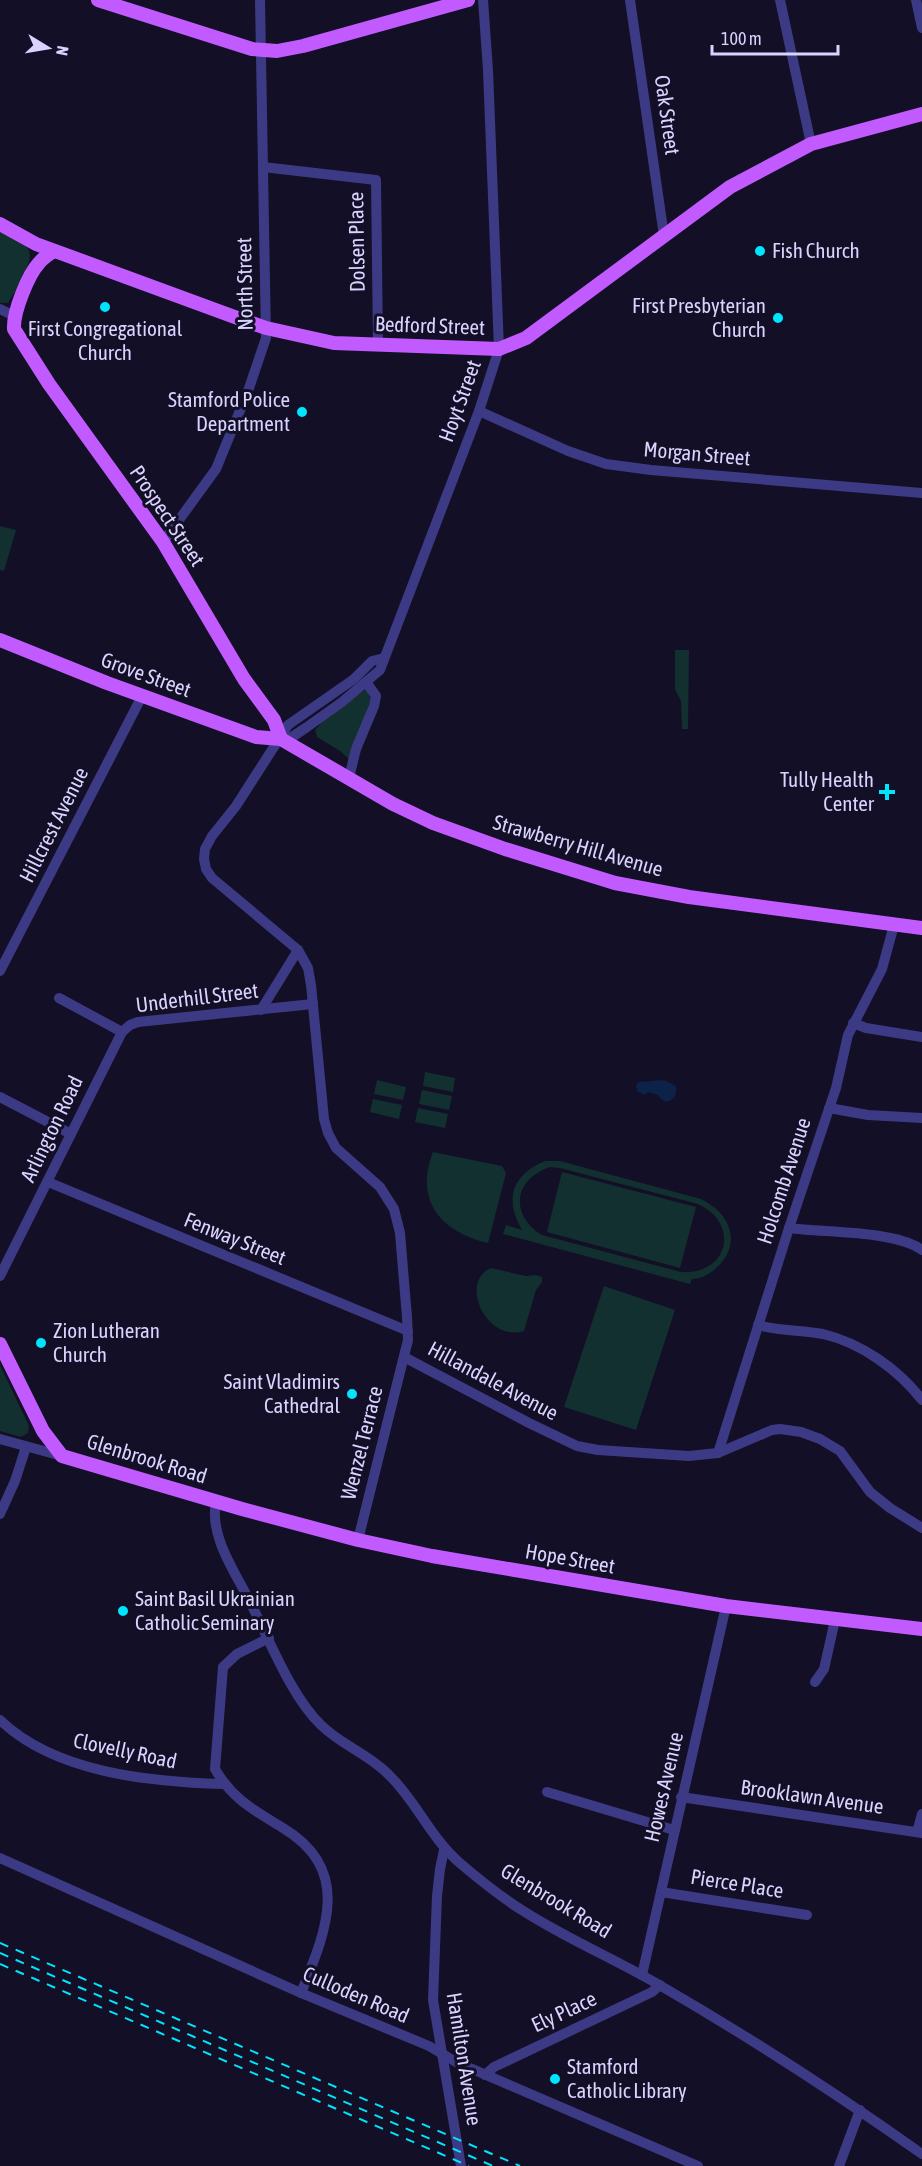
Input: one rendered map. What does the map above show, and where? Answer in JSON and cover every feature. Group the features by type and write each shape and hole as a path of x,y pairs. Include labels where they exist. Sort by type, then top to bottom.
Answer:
{"main road":[{"path":"98,0 232,43 261,50 277,51 303,46 468,0"},
{"name":"Bedford Street","path":"0,224 36,244 266,328 334,343 499,349 526,338 730,188 811,144 922,114"},
{"path":"36,244 38,264"},
{"path":"14,318 38,264 54,251"},
{"name":"Prospect Street","path":"14,318 14,328 49,384 163,542 244,679 274,720 281,739"},
{"name":"Grove Street","path":"0,640 142,696 256,737 281,739"},
{"name":"Strawberry Hill Avenue","path":"281,739 393,804 433,823 505,849 615,883 701,899 922,928"},
{"name":"Glenbrook Road","path":"0,1344 44,1431 62,1456 216,1502"},
{"name":"Hope Street","path":"216,1502 358,1540 486,1566 726,1606 922,1629"}],"street":[{"name":"North Street","path":"163,542 210,477 223,454 261,355 266,328 260,0"},
{"name":"Hoyt Street","path":"281,739 292,737 306,728 380,670 479,411 499,349 483,0"},
{"name":"Oak Street","path":"630,0 664,236"},
{"path":"780,0 811,144"},
{"path":"916,0 922,28"},
{"name":"Dolsen Place","path":"263,167 376,180 378,345"},
{"path":"0,309 14,318"},
{"name":"Morgan Street","path":"479,411 568,451 606,464 651,470 922,493"},
{"path":"281,739 288,725 354,679 372,661 384,658"},
{"path":"349,778 356,748 376,696 366,682"},
{"name":"Hillcrest Avenue","path":"0,971 142,696"},
{"name":"Hillandale Avenue","path":"281,739 236,806 212,836 205,849 204,859 212,878 298,950 308,968 324,1119 328,1133 336,1148 380,1187 394,1209 400,1233 408,1331 404,1357 532,1425 577,1446 606,1451 689,1456 718,1453 772,1430 789,1430 812,1435 840,1451 877,1498 922,1528"},
{"name":"Holcomb Avenue","path":"718,1453 829,1108 853,1023 882,969 894,924"},
{"path":"261,1010 298,950"},
{"name":"Underhill Street","path":"59,998 122,1032 138,1022 313,1004"},
{"path":"853,1023 866,1028 922,1037"},
{"name":"Arlington Road","path":"0,1276 122,1032"},
{"path":"0,1097 71,1134"},
{"path":"829,1108 868,1115 922,1118"},
{"name":"Fenway Street","path":"48,1182 408,1331"},
{"path":"789,1228 886,1236 908,1242 922,1250"},
{"path":"758,1325 824,1335 855,1346 903,1378 922,1400"},
{"name":"Wenzel Terrace","path":"358,1540 404,1357"},
{"path":"0,1439 62,1456"},
{"path":"0,1514 15,1481 26,1447"},
{"name":"Glenbrook Road","path":"216,1502 214,1512 219,1538 296,1690 315,1719 328,1732 369,1757 391,1776 414,1804 444,1850 491,1889 524,1912 660,1985 860,2109 922,2154"},
{"name":"Howes Avenue","path":"642,1975 726,1606"},
{"path":"815,1682 824,1669 834,1620"},
{"path":"269,1638 232,1657 222,1671 215,1769 223,1784 243,1804 299,1837 314,1852 324,1871 328,1891 326,1916 318,1950 301,1993"},
{"name":"Clovelly Road","path":"0,1720 27,1742 62,1758 148,1779 223,1784"},
{"path":"547,1792 674,1830"},
{"name":"Brooklawn Avenue","path":"681,1797 920,1833 922,1814"},
{"name":"Hamilton Avenue","path":"444,1850 438,1878 433,1982 434,2015 461,2166"},
{"name":"Culloden Road","path":"0,1857 301,1993 429,2046 485,2075 698,2166"},
{"name":"Pierce Place","path":"661,1892 807,1915"},
{"name":"Ely Place","path":"485,2075 494,2067 652,1992 660,1985"},
{"path":"839,2166 860,2109"}],"green space":[{"path":"0,232 26,246 30,258 20,283 8,303 0,303"},
{"path":"0,526 16,530 4,571 0,570"},
{"path":"675,650 689,650 688,729 682,729 681,701 675,689"},
{"path":"366,689 371,699 349,759 317,737 315,730 323,721"},
{"path":"425,1072 455,1078 453,1092 423,1086"},
{"path":"377,1080 406,1087 403,1100 374,1094"},
{"path":"422,1090 452,1096 449,1110 419,1104"},
{"path":"373,1099 402,1105 399,1119 370,1112"},
{"path":"418,1108 448,1114 445,1128 415,1122"},
{"path":"433,1152 502,1166 506,1173 488,1243 457,1231 436,1212 427,1185"},
{"path":"545,1161 560,1161 701,1199 712,1205 726,1222 730,1231 729,1251 714,1270 692,1279 690,1284 503,1234 506,1225 522,1230 513,1208 514,1189 525,1173","holes":["550,1167 698,1204 712,1213 720,1223 724,1235 723,1247 718,1257 710,1265 697,1271 681,1272 542,1235 524,1218 520,1198 529,1180 538,1173"]},
{"path":"562,1172 696,1207 680,1268 547,1232"},
{"path":"491,1268 542,1277 524,1331 511,1332 499,1328 481,1309 477,1297 477,1285 481,1275"},
{"path":"604,1286 675,1310 636,1430 564,1407"},
{"path":"0,1365 29,1426 28,1433 21,1437 0,1431"}],"water":[{"path":"664,1080 676,1086 674,1097 669,1101 666,1102 658,1095 648,1092 644,1095 637,1091 638,1082"}],"railway":[{"path":"0,1943 520,2166"},
{"path":"0,1953 493,2166"},
{"path":"0,1964 469,2166"}],"place":[{"name":"Fish Church","path":"760,251"},
{"name":"First Congregational Church","path":"105,307"},
{"name":"First Presbyterian Church","path":"778,318"},
{"name":"Stamford Police Department","path":"302,412"},
{"name":"Tully Health Center","path":"887,792"},
{"name":"Zion Lutheran Church","path":"41,1343"},
{"name":"Saint Vladimirs Cathedral","path":"352,1394"},
{"name":"Saint Basil Ukrainian Catholic Seminary","path":"123,1611"},
{"name":"Stamford Catholic Library","path":"555,2079"}]}
